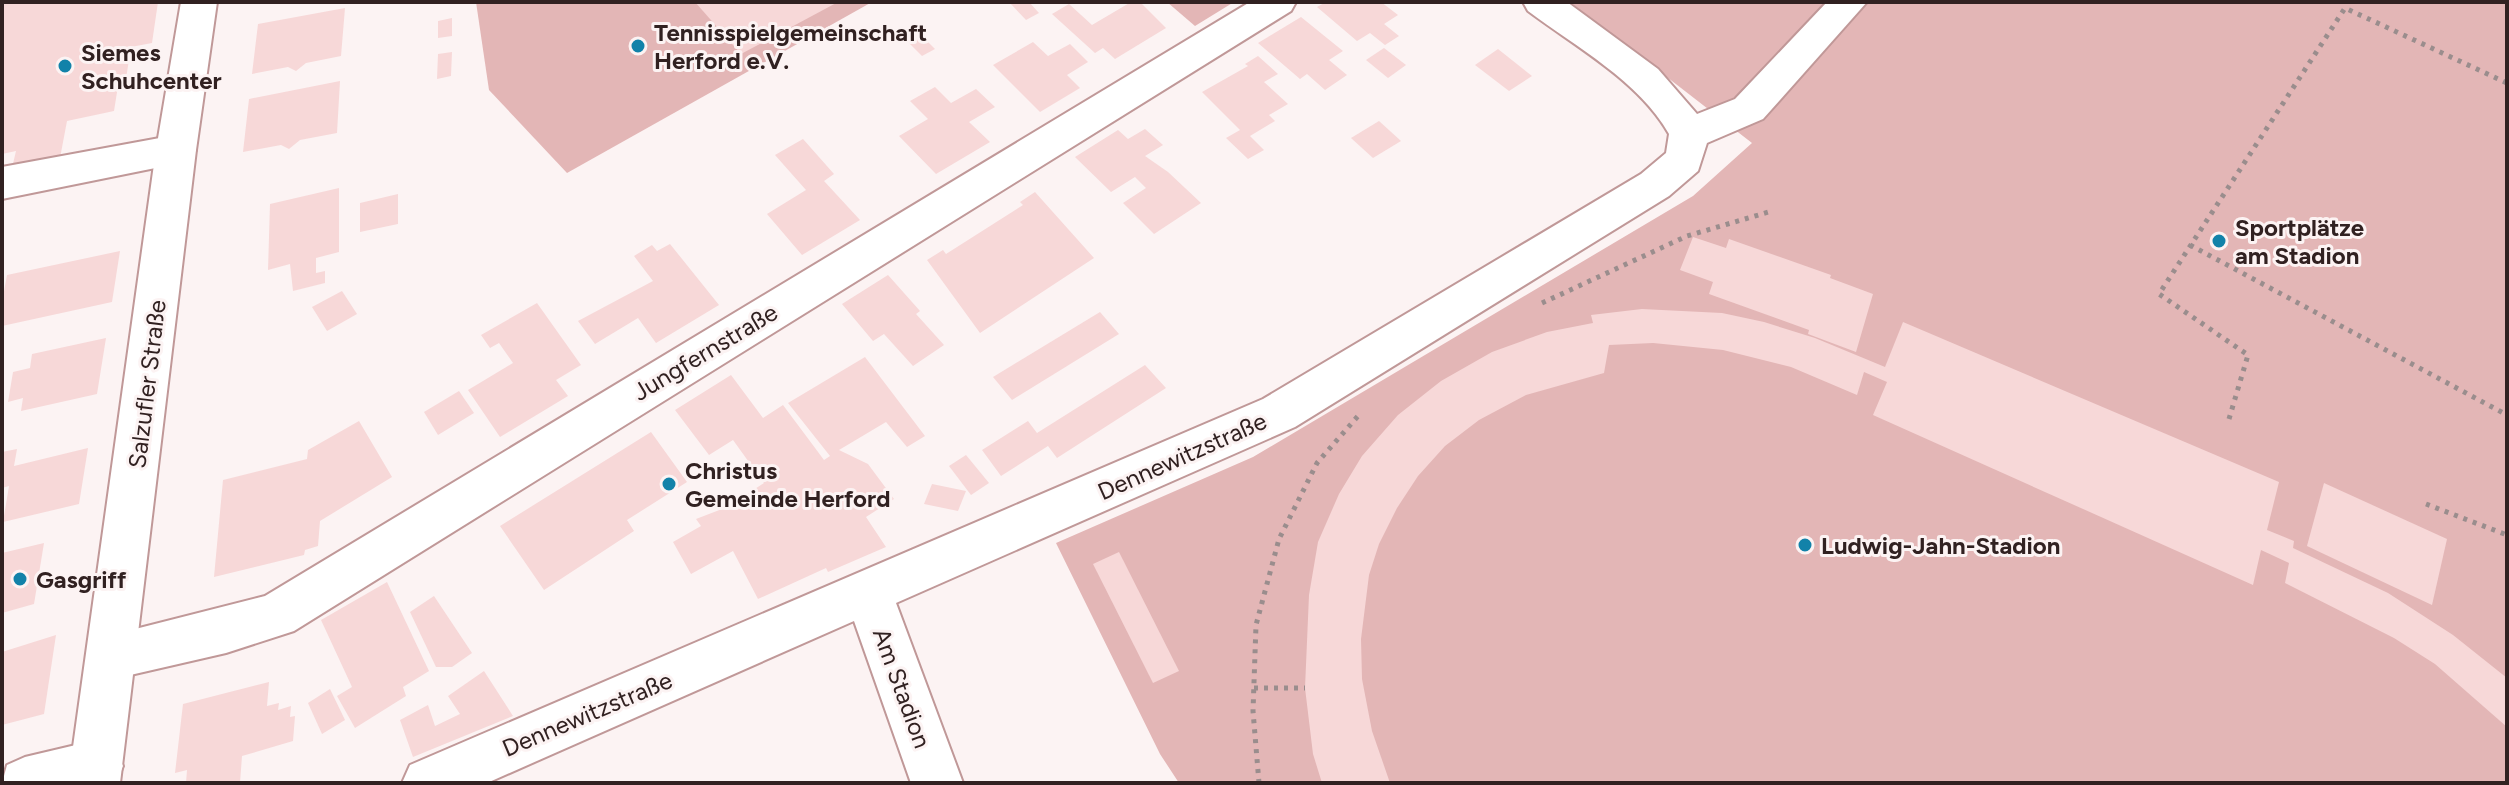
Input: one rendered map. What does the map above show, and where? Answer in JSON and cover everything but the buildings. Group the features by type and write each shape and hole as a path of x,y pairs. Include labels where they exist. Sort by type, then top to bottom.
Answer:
{"street":[{"name":"Salzufler Straße","path":"25,783 96,774 176,150 199,2"},
{"name":"Jungfernstraße","path":"113,656 277,615 1278,2"},
{"path":"1541,2 1656,90 1680,114 1689,134 1749,109 1849,2"},
{"name":"Dennewitzstraße","path":"440,778 1279,413 1655,185 1684,160 1689,134"},
{"path":"2,183 176,150"},
{"name":"Am Stadion","path":"868,593 937,783"}],"path":[{"path":"2229,419 2248,355 2159,294 2345,8 2507,83"},
{"path":"1536,305 1687,236 1772,211"},
{"path":"2190,245 2507,415"},
{"path":"1259,783 1254,688 1256,625 1279,539 1317,463 1365,408"},
{"path":"2426,504 2507,535"},
{"path":"1254,688 1305,688"}],"shaded area":[{"name":"Tennisspielgemeinschaft Herford e.V.","path":"476,2 872,2 567,173 489,90"},
{"path":"1167,2 1234,2 1195,26"},
{"path":"1570,2 2507,2 2507,783 1179,783 1160,754 1056,543 1253,457 1693,196 1752,143"}],"place":[{"name":"Tennisspielgemeinschaft Herford e.V.","path":"638,46"},
{"name":"Siemes Schuhcenter","path":"65,66"},
{"name":"Sportplätze am Stadion","path":"2219,241"},
{"name":"Christus Gemeinde Herford","path":"669,484"},
{"name":"Ludwig-Jahn-Stadion","path":"1805,545"},
{"name":"Gasgriff","path":"20,579"}]}
